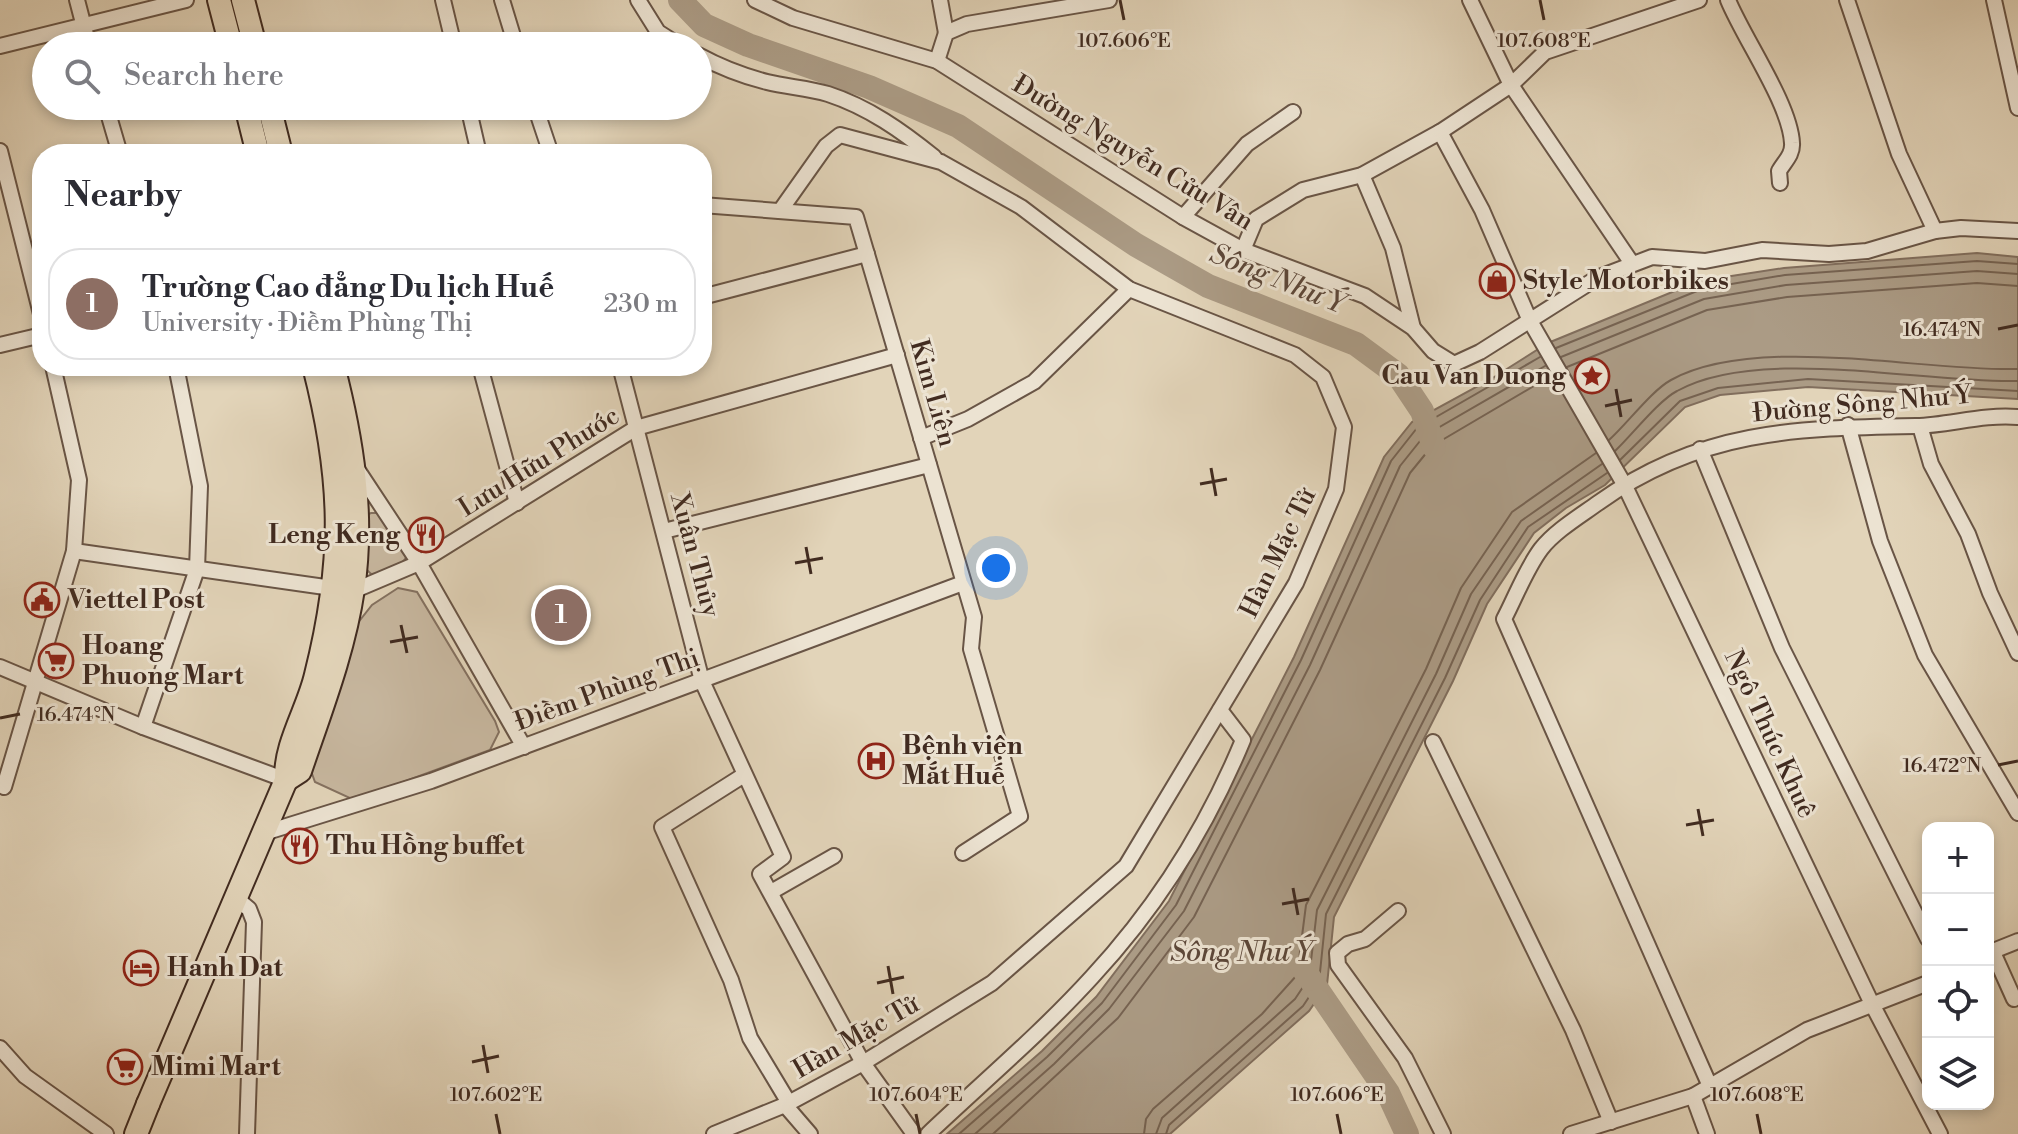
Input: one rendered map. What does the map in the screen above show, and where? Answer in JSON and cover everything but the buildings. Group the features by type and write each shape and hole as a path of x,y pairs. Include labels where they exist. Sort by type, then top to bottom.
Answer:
{"main road":[{"path":"219,0 227,32"},
{"path":"243,0 251,32"},
{"path":"250,120 256,144"},
{"path":"272,120 278,144"},
{"path":"316,376 338,490 343,591"},
{"path":"136,1134 286,780 300,771 330,680 357,493 354,463 335,376"}],"street":[{"path":"77,0 85,32"},
{"path":"55,32 186,0"},
{"path":"443,0 451,32"},
{"path":"502,0 512,32"},
{"path":"638,0 658,32"},
{"name":"Đường Nguyễn Cửu Vân","path":"755,0 793,18 937,61 1183,217 1243,250 1365,296 1413,328 1433,351 1454,364 1597,278 1631,262 1652,257 1705,261 1762,250 1829,254 1867,251 1935,231 1961,228 2018,231"},
{"path":"937,61 946,33 940,0"},
{"path":"946,33 967,24 1109,0"},
{"path":"1470,0 1511,85 1631,262"},
{"path":"1243,250 1256,219 1303,190 1362,175 1440,132 1511,85 1545,52 1699,0"},
{"path":"1728,0 1777,97 1792,141 1790,156 1779,171 1780,183"},
{"path":"1847,0 1899,154 1935,231"},
{"path":"1994,0 2018,108"},
{"path":"0,46 32,38"},
{"path":"712,61 751,77 826,93 850,103 894,125 941,162"},
{"path":"1183,217 1247,144 1293,112"},
{"path":"110,120 117,144"},
{"path":"471,120 477,144"},
{"path":"540,120 548,144"},
{"name":"Ngô Thúc Khuê","path":"1440,132 1482,210 1530,321 1622,480 1872,1004 1940,1134"},
{"name":"Hàn Mặc Tử","path":"714,1134 787,1104 863,1063 992,983 1126,866 1296,583 1336,489 1344,427 1323,377 1295,355 1129,289 1021,207 941,162 840,135 826,146 780,211"},
{"path":"0,151 32,278"},
{"path":"1362,175 1393,248 1413,328"},
{"path":"712,206 780,211"},
{"name":"Kim Liên","path":"780,211 856,217 974,617 971,649 1020,816 963,853"},
{"path":"712,294 867,254"},
{"path":"921,438 968,419 1034,382 1129,289"},
{"path":"0,345 32,337"},
{"name":"Lưu Hữu Phước","path":"343,591 419,563 636,428 897,355"},
{"path":"4,787 74,551 79,480 55,376"},
{"path":"143,727 197,569 200,486 178,376"},
{"path":"483,376 517,503"},
{"name":"Xuân Thủy","path":"623,376 702,681 783,857 760,874 771,892"},
{"name":"Đường Sông Như Ý","path":"1709,1084 1504,619 1542,548 1622,480 1667,461 1700,449 1761,434 1848,425 1920,426 1996,415 2018,417"},
{"path":"1848,425 1880,541 1925,655 2018,813"},
{"path":"1920,426 1931,464 1968,534 1990,593 2018,653"},
{"path":"1700,449 1782,648 1922,927"},
{"path":"354,463 419,563 524,747"},
{"path":"664,531 929,465"},
{"path":"74,551 343,591"},
{"name":"Điềm Phùng Thị","path":"264,833 381,798 524,747 963,583"},
{"path":"0,667 143,727 286,780"},
{"path":"928,1134 1094,976 1148,909 1187,853 1221,791 1243,740 1220,710"},
{"path":"1433,742 1616,1120 1626,1134"},
{"path":"744,775 662,827 731,980 750,1038 787,1104 810,1134"},
{"path":"834,856 771,892 863,1063 914,1134"},
{"path":"237,899 249,909 254,922 247,1134"},
{"path":"1398,911 1365,939 1343,947 1337,953 1338,965 1405,1058 1443,1134"},
{"path":"1994,950 2018,941"},
{"path":"1994,960 2014,999"},
{"path":"1571,1134 1693,1096 1807,1030 1922,985"},
{"path":"0,1048 25,1076 106,1134"},
{"path":"1693,1096 1707,1134"}],"shaded area":[{"path":"379,513 408,555 392,569 371,574 363,566 362,517"},
{"path":"398,588 417,592 499,732 490,750 354,800 315,782 311,771 357,624 372,605"}],"water":[{"name":"Sông Như Ý","path":"1977,253 2018,257 2018,399 1808,387 1720,395 1685,407 1605,485 1566,508 1534,533 1487,604 1453,681 1334,917 1327,985 1309,1011 1170,1134 947,1134 1042,1051 1096,997 1169,901 1294,657 1384,457 1412,422 1491,379 1548,343 1699,281 1784,268"}],"waterway":[{"name":"Sông Như Ý","path":"680,0 704,25 748,45 869,87 958,126 1136,245 1208,286 1356,344 1398,375 1422,411 1434,447"},
{"path":"1302,967 1388,1093 1407,1134"}],"place":[{"name":"Style Motorbikes","path":"1497,281"},
{"name":"Cau Van Duong","path":"1592,376"},
{"name":"Leng Keng","path":"426,535"},
{"name":"Viettel Post","path":"42,600"},
{"name":"Trường Cao đẳng Du lịch Huế","path":"561,615"},
{"name":"Hoang Phuong Mart","path":"56,661"},
{"name":"Bệnh viện Mắt Huế","path":"876,761"},
{"name":"Thu Hồng buffet","path":"300,846"},
{"name":"Hanh Dat","path":"141,968"},
{"name":"Mimi Mart","path":"125,1067"}]}
